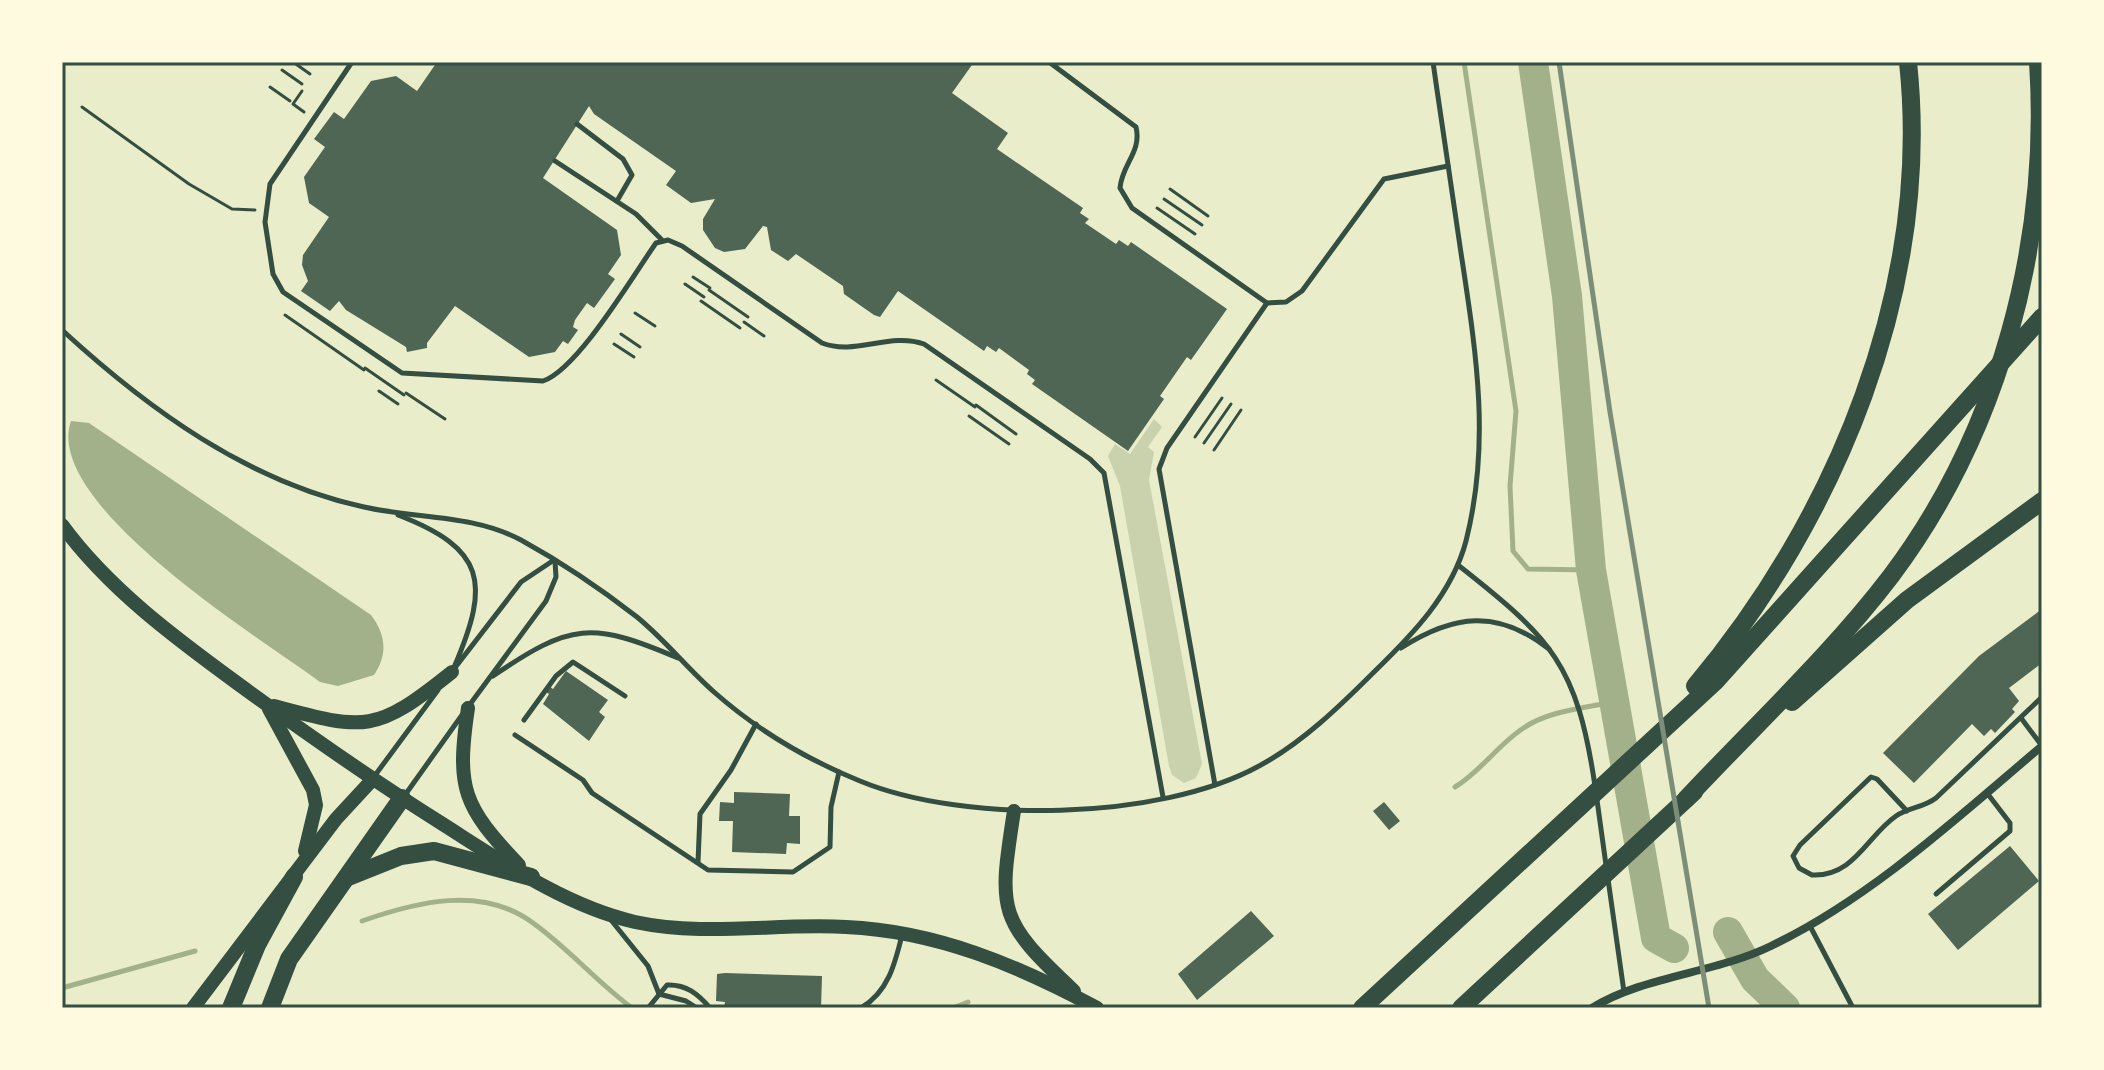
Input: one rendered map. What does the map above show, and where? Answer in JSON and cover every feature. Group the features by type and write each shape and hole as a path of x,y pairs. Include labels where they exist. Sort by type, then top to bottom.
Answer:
{"highway":[{"path":"1731,655 1807,524 1853,426 1884,330 1903,231 1911,124 1908,62"},
{"path":"1756,730 1889,578 1919,536 1962,460 2002,355 2024,271 2039,152 2038,62"},
{"path":"1362,1008 1541,842 1731,655 2036,323"},
{"path":"1461,1008 1756,730 1907,600 2042,501"},
{"path":"270,1008 289,959 402,798"},
{"path":"346,878 401,856 434,851 531,877"},
{"path":"231,1008 257,945 294,877"}],"main road":[{"path":"62,525 116,585 266,704 402,798 531,877 605,914 637,922 693,928 844,926 903,933 1005,963 1092,1005"},
{"path":"266,704 335,723 369,724 402,710 452,672"},
{"path":"266,704 307,776 316,805 311,837 294,877"},
{"path":"468,708 461,766 468,801 491,836 531,877"},
{"path":"193,1008 245,935 294,877 336,819 373,779"},
{"path":"1014,811 1003,882 1008,910 1040,959 1092,1005"}],"street":[{"path":"1592,1008 1625,993 1727,964 1769,947 1809,925 1890,869 2042,746"}],"lane":[{"path":"352,62 278,168 266,202 265,222 273,274 283,292 388,367 418,375 529,382 554,377 574,359 662,240"},
{"path":"1049,62 1136,127 1138,147 1125,167 1120,188 1132,208 1267,303 1286,302 1302,291 1384,179 1448,166"},
{"path":"62,330 141,396 241,462 310,492 389,512 489,526 555,560 638,618 718,695 756,724 839,772 909,796 1014,811 1085,808 1163,797 1215,785 1259,767 1300,739 1393,653 1431,610 1458,565 1471,511 1482,403 1433,62"},
{"path":"577,124 615,151 632,175 617,201"},
{"path":"555,161 636,214 662,240 682,246 822,343 843,347 907,338 924,344 1099,466 1107,483 1163,797"},
{"path":"1215,785 1159,469 1167,448 1267,303"},
{"path":"389,512 419,524 455,547 474,578 476,612 452,672"},
{"path":"373,779 521,582 555,560"},
{"path":"402,798 546,601 556,577 555,560"},
{"path":"1458,565 1522,616 1554,653 1576,698 1585,724 1625,993"},
{"path":"1393,653 1447,626 1482,620 1519,630 1554,653"},
{"path":"489,679 544,643 577,632 613,633 682,660"},
{"path":"524,720 556,676 573,662 625,696"},
{"path":"1907,811 1877,779 1871,777 1800,845 1793,856 1795,863 1812,875 1839,870 1894,817 1919,809 1936,798 2042,697"},
{"path":"2021,718 2042,746"},
{"path":"698,862 700,814 731,770 756,724"},
{"path":"515,735 583,780 592,793 708,870 793,872 830,847 831,807 839,772"},
{"path":"1936,894 2010,831 2010,823 1986,793"},
{"path":"605,914 639,951 659,994 697,1008"},
{"path":"1809,925 1853,1008"},
{"path":"861,1008 875,998 886,983 903,933"},
{"path":"648,1008 667,985 679,984 690,989 710,1008"}],"path":[{"path":"293,62 310,74"},
{"path":"282,70 302,84"},
{"path":"270,87 290,101"},
{"path":"302,91 293,104 304,112"},
{"path":"82,107 189,184 232,209 255,210"},
{"path":"1170,189 1208,216"},
{"path":"1164,199 1202,225"},
{"path":"1157,208 1195,234"},
{"path":"693,277 748,317"},
{"path":"685,284 704,297"},
{"path":"701,301 740,328"},
{"path":"635,313 655,326"},
{"path":"285,315 445,419"},
{"path":"744,322 764,336"},
{"path":"621,334 640,347"},
{"path":"614,344 634,357"},
{"path":"936,380 1016,434"},
{"path":"379,391 398,404"},
{"path":"1195,437 1222,398"},
{"path":"1204,443 1231,404"},
{"path":"1214,450 1241,410"},
{"path":"969,416 1009,444"}],"shaded area":[{"path":"1154,419 1162,427 1148,447 1154,452 1149,480 1202,764 1196,778 1184,783 1172,775 1169,766 1120,486 1108,456 1115,444 1130,454"},
{"path":"71,421 89,423 371,615 380,630 383,645 382,660 374,675 338,686 320,682 163,566 122,529 90,491 71,454"}],"building":[{"path":"437,62 974,62 952,93 1008,133 997,149 1083,208 1080,213 1089,219 1085,223 1116,244 1119,240 1128,246 1131,242 1227,309 1191,360 1187,357 1160,396 1164,399 1128,451 1032,384 1035,380 1027,374 1029,370 999,348 996,352 987,346 984,351 898,291 880,317 874,315 844,294 843,286 796,254 788,261 771,250 767,227 763,226 745,249 724,252 715,248 703,230 703,219 715,199 691,203 666,185 676,171 594,114 589,106 543,178 617,230 621,255 608,274 615,279 594,308 587,303 575,320 573,327 578,330 568,344 563,341 555,352 529,357 455,306 427,343 427,348 407,352 406,347 346,310 339,301 330,311 301,291 308,281 302,265 303,255 329,217 309,203 304,177 325,147 314,139 334,112 344,119 371,81 396,76 417,91"},
{"path":"2042,609 2042,663 2009,688 2019,701 2012,709 2015,712 1995,733 1991,729 1984,736 1972,724 1914,783 1883,753 1979,656"},
{"path":"566,671 608,700 599,712 605,717 589,741 543,704 549,694 546,692 549,686 553,689"},
{"path":"734,792 790,794 789,816 800,816 800,844 787,843 786,854 732,852 733,821 719,821 720,802 734,803"},
{"path":"1384,802 1400,821 1389,830 1373,811"},
{"path":"2010,846 2039,881 1958,950 1928,914"},
{"path":"1251,911 1274,936 1197,1000 1178,974"},
{"path":"717,974 822,976 821,1008 724,1008 725,1002 716,1001"}],"waterway":[{"path":"1464,62 1516,411 1510,486 1513,551 1528,569 1591,570"},
{"path":"1533,62 1567,296 1591,570 1656,938 1674,948"},
{"path":"1455,787 1532,723 1566,711 1613,702"},
{"path":"362,921 426,903 471,901 492,904 513,911 533,923 632,1008"},
{"path":"1728,932 1755,979 1785,1008"},
{"path":"62,988 195,951"},
{"path":"953,1008 968,1002"}],"railway":[{"path":"1559,62 1610,412 1709,1008"}]}
